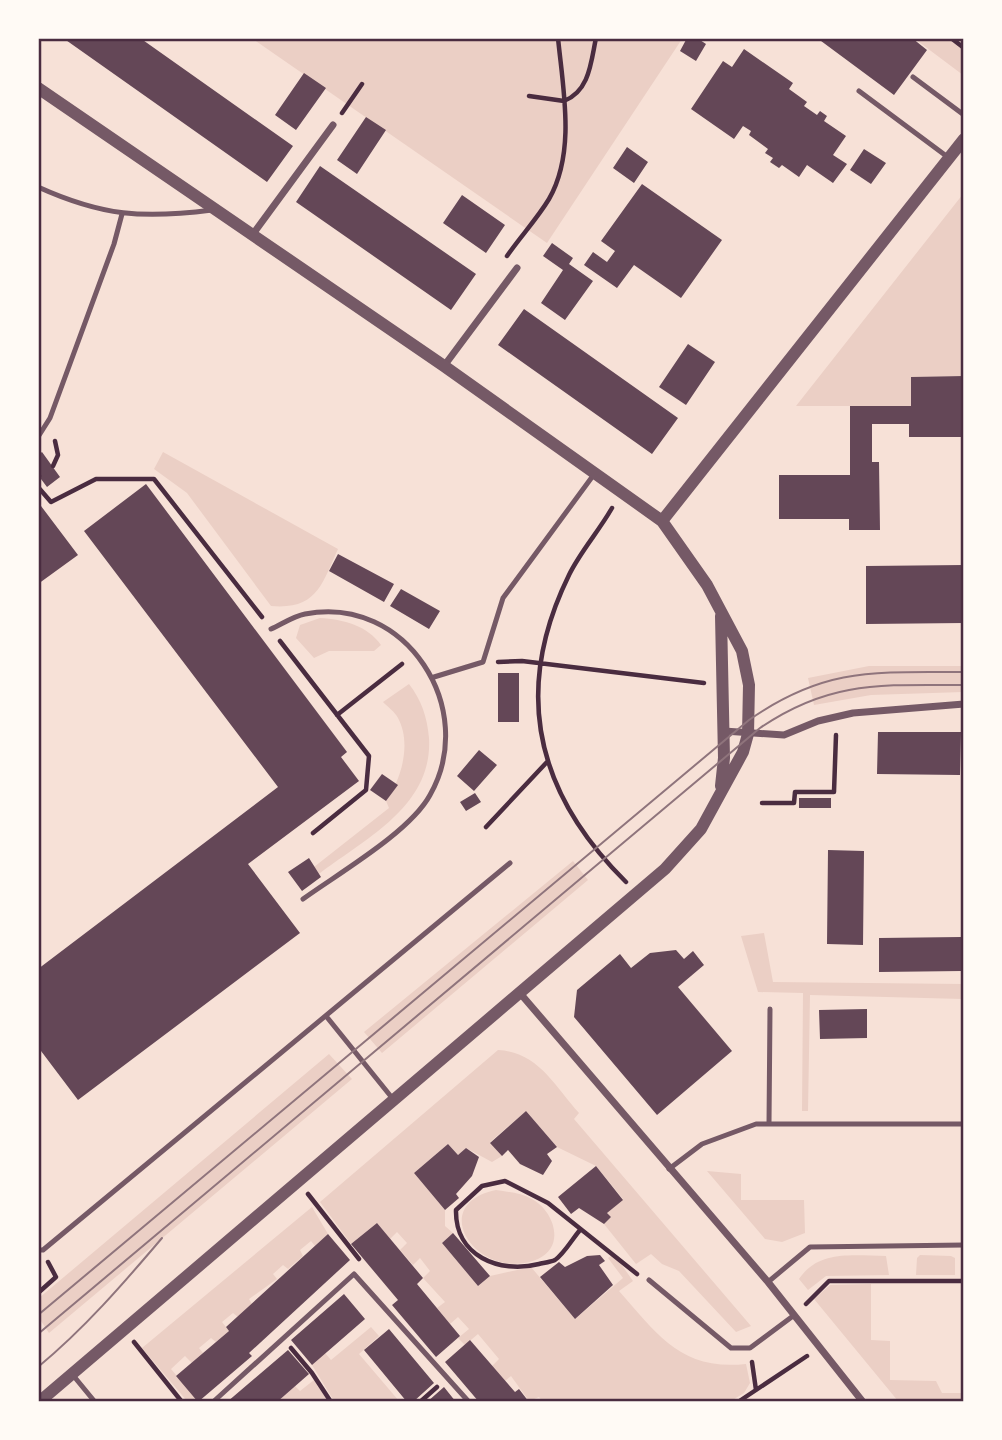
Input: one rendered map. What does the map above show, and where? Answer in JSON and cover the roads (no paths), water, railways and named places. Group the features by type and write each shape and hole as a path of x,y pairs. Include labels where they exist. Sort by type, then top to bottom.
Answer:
{"street":[{"path":"38,88 444,366 662,521 707,585 742,651 746,668 748,734 743,752 716,803 684,850 637,893 39,1402"},
{"path":"253,234 333,125"},
{"path":"662,521 964,139"},
{"path":"444,366 517,268"},
{"path":"716,803 723,772 721,614"},
{"path":"724,731 784,735 818,720 853,713 964,704"},
{"path":"519,992 768,1282 793,1317 863,1402"}],"lane":[{"path":"913,77 964,115"},
{"path":"859,91 949,158"},
{"path":"38,187 77,205 122,214 170,215 216,209"},
{"path":"38,437 50,418 114,244 122,214"},
{"path":"434,677 483,662 503,598 595,473"},
{"path":"271,629 303,614 334,612 365,618 393,631 416,652 434,677 444,706 447,737 442,768 430,797 410,821 303,899"},
{"path":"41,1250 510,863"},
{"path":"769,1124 770,1009"},
{"path":"326,1016 393,1099"},
{"path":"669,1169 702,1144 756,1124 964,1125"},
{"path":"768,1282 810,1247 964,1245"},
{"path":"213,1402 266,1355 281,1337 354,1274 469,1402"},
{"path":"649,1280 731,1348 750,1348 793,1317"},
{"path":"72,1374 95,1402"}],"tram line":[{"path":"38,1315 749,720 802,690 852,676 904,672 964,672"},
{"path":"38,1334 760,728 786,712 834,693 882,686 964,685"},
{"path":"38,1367 88,1321 162,1238"}]}
